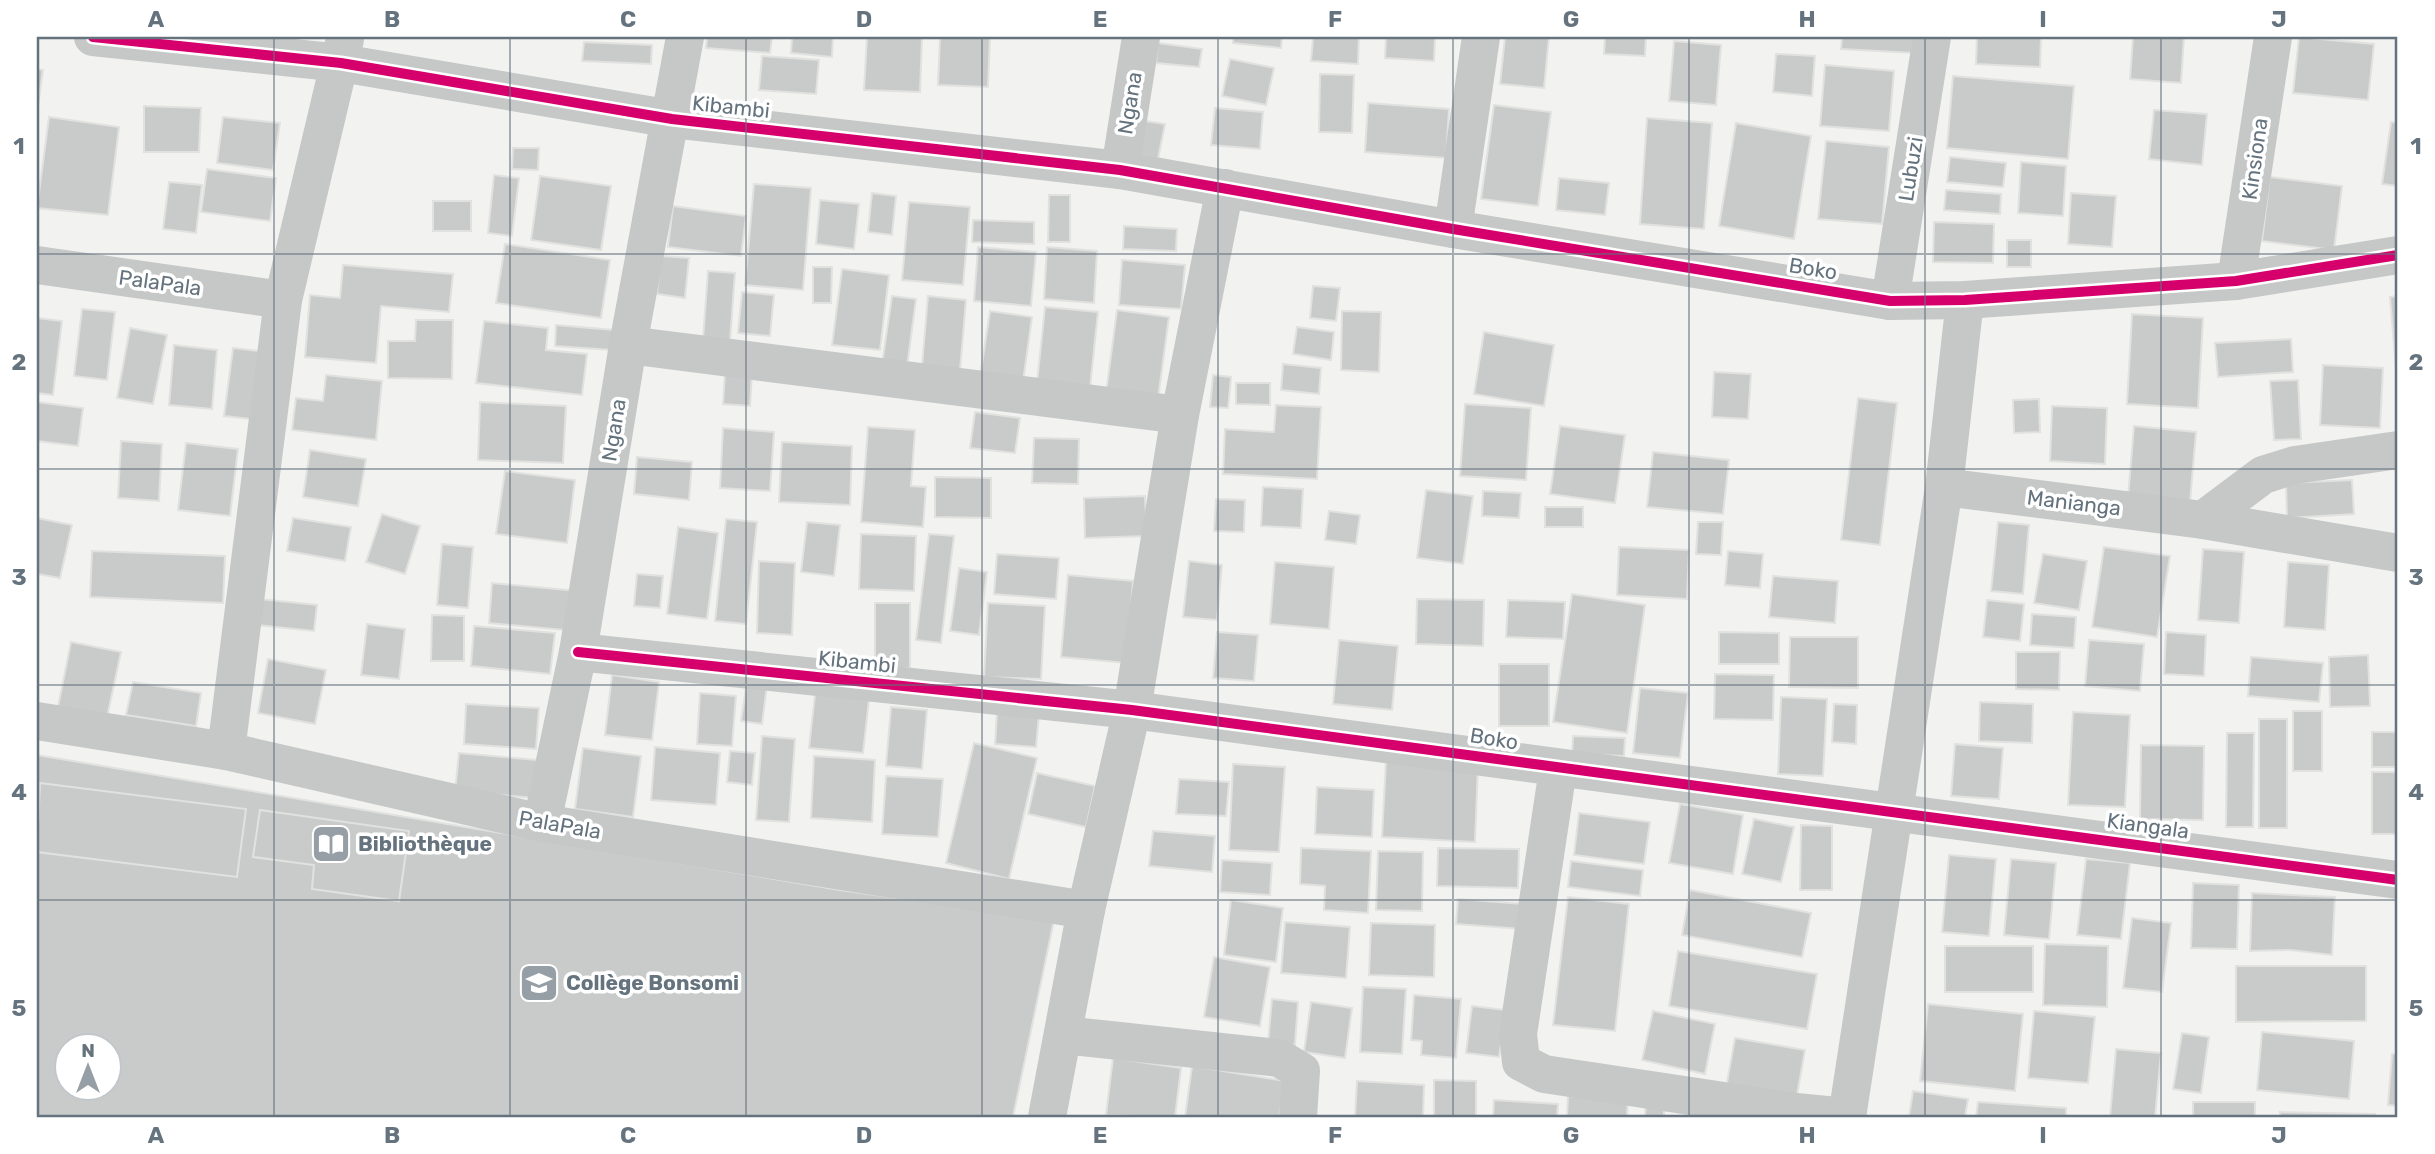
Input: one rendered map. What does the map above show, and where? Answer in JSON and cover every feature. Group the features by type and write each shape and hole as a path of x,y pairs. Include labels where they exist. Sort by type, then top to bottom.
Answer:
{"street":[{"path":"93,37 343,50 283,300 226,751"},
{"name":"Ngana","path":"542,823 578,652 628,345 672,119 685,37"},
{"name":"Ngana","path":"1120,170 1141,37"},
{"path":"1453,229 1481,37"},
{"name":"Lubuzi","path":"1890,301 1932,37"},
{"name":"Kinsiona","path":"2236,281 2273,37"},
{"name":"Kibambi","path":"343,50 672,119 1120,170 1225,188"},
{"path":"1047,1117 1086,910 1132,710 1180,415 1225,188"},
{"name":"Boko","path":"1225,188 1453,229 1890,301 1965,300 2236,281 2398,255"},
{"name":"PalaPala","path":"37,265 283,300"},
{"path":"1558,769 1518,1034 1521,1062 1544,1074 1796,1112 1847,1117 1892,810 1944,487 1965,300"},
{"path":"628,345 1180,415"},
{"path":"2203,520 2263,475 2295,465 2398,450"},
{"name":"Manianga","path":"1944,487 2203,520 2398,553"},
{"name":"Kibambi","path":"578,652 1132,710"},
{"name":"Boko","path":"1132,710 1558,769 1892,810"},
{"name":"PalaPala","path":"37,721 226,751 542,823 1086,910"},
{"name":"Kiangala","path":"1892,810 2398,880"},
{"path":"1063,1035 1279,1058 1301,1071 1302,1090 1298,1117"}],"building":[{"path":"707,37 772,37 770,53 706,48"},
{"path":"792,37 833,37 832,57 791,53"},
{"path":"867,37 922,37 920,92 864,90"},
{"path":"940,37 990,37 988,87 938,85"},
{"path":"1233,37 1282,37 1281,48 1233,43"},
{"path":"1313,37 1359,37 1358,64 1311,61"},
{"path":"1386,37 1435,37 1434,61 1385,58"},
{"path":"1505,37 1549,37 1544,88 1500,84"},
{"path":"1605,37 1646,37 1645,56 1604,54"},
{"path":"1842,37 1914,37 1914,53 1841,49"},
{"path":"1977,37 2041,37 2040,67 1976,64"},
{"path":"2133,37 2184,37 2181,83 2130,79"},
{"path":"2299,37 2374,44 2368,100 2293,93"},
{"path":"1674,41 1721,45 1716,105 1669,101"},
{"path":"584,42 652,45 651,64 582,61"},
{"path":"1158,43 1202,49 1199,67 1156,63"},
{"path":"1776,54 1815,56 1812,96 1773,92"},
{"path":"762,56 819,60 816,94 759,90"},
{"path":"1230,59 1274,68 1266,105 1222,96"},
{"path":"1825,65 1894,71 1889,131 1820,126"},
{"path":"37,69 43,70 37,113"},
{"path":"1320,74 1354,75 1352,133 1319,132"},
{"path":"1953,76 2074,86 2068,159 1947,148"},
{"path":"1368,103 1449,109 1446,158 1365,152"},
{"path":"1494,105 1551,112 1538,206 1481,199"},
{"path":"144,106 201,108 199,152 144,152"},
{"path":"1215,108 1263,112 1260,149 1211,145"},
{"path":"2154,110 2207,114 2202,165 2149,159"},
{"path":"49,117 119,127 108,215 37,208"},
{"path":"223,117 280,123 273,170 217,163"},
{"path":"1647,118 1712,123 1704,229 1640,224"},
{"path":"1145,121 1165,124 1158,159 1139,156"},
{"path":"2391,122 2398,123 2398,186 2382,184"},
{"path":"1736,123 1811,136 1794,239 1719,226"},
{"path":"1826,141 1889,147 1882,224 1818,219"},
{"path":"513,148 539,148 538,170 512,169"},
{"path":"1950,157 2006,163 2003,187 1947,182"},
{"path":"2021,162 2066,166 2063,216 2018,213"},
{"path":"207,169 276,178 270,221 201,212"},
{"path":"494,175 519,178 512,236 488,233"},
{"path":"540,176 611,186 601,250 531,240"},
{"path":"2270,177 2342,186 2334,250 2262,241"},
{"path":"1559,178 1609,183 1605,215 1556,210"},
{"path":"169,182 202,185 196,233 163,229"},
{"path":"754,184 811,188 803,290 745,285"},
{"path":"1946,190 2001,194 2000,214 1944,210"},
{"path":"872,193 896,196 892,235 868,232"},
{"path":"2071,193 2116,196 2112,247 2068,244"},
{"path":"1049,195 1070,195 1070,242 1048,242"},
{"path":"820,200 859,204 854,249 816,244"},
{"path":"433,201 471,201 471,231 433,231"},
{"path":"909,202 970,207 963,285 902,280"},
{"path":"673,206 746,216 741,256 668,247"},
{"path":"973,220 1034,222 1034,244 972,242"},
{"path":"1934,222 1994,224 1993,263 1933,262"},
{"path":"1124,226 1177,229 1176,251 1123,249"},
{"path":"2007,240 2031,240 2031,267 2007,267"},
{"path":"505,244 610,260 601,318 496,303"},
{"path":"978,247 1036,252 1031,306 974,301"},
{"path":"1047,247 1097,251 1094,303 1044,299"},
{"path":"661,256 689,258 685,298 657,294"},
{"path":"1122,260 1185,265 1181,309 1119,305"},
{"path":"343,265 453,274 449,312 381,306 376,363 305,357 310,295 340,298"},
{"path":"813,267 832,267 831,303 813,303"},
{"path":"842,269 889,275 880,350 832,345"},
{"path":"708,271 735,273 730,341 703,339"},
{"path":"1313,286 1340,288 1336,321 1310,318"},
{"path":"742,292 774,295 770,336 738,333"},
{"path":"892,296 916,299 907,367 882,364"},
{"path":"928,296 966,300 960,370 922,366"},
{"path":"2398,296 2398,393 2390,297"},
{"path":"1045,307 1098,312 1090,388 1037,383"},
{"path":"82,309 115,312 107,380 74,376"},
{"path":"1117,310 1169,317 1158,399 1106,393"},
{"path":"990,311 1032,317 1023,382 980,377"},
{"path":"1342,311 1381,312 1379,372 1341,370"},
{"path":"2132,314 2203,318 2198,408 2127,404"},
{"path":"37,318 62,321 53,395 37,393"},
{"path":"416,320 453,320 452,379 388,378 388,341 415,341"},
{"path":"484,321 548,328 546,350 587,354 582,395 476,383"},
{"path":"556,325 614,330 612,350 555,346"},
{"path":"1297,327 1334,332 1331,360 1293,354"},
{"path":"130,328 167,335 153,404 117,398"},
{"path":"1484,332 1554,345 1544,406 1474,394"},
{"path":"2291,339 2293,372 2218,377 2215,343"},
{"path":"174,345 217,350 212,409 169,405"},
{"path":"233,348 259,351 251,419 224,416"},
{"path":"1283,364 1321,368 1319,394 1281,390"},
{"path":"2323,365 2383,368 2380,428 2320,425"},
{"path":"725,372 752,373 750,406 723,404"},
{"path":"1714,372 1751,374 1748,419 1712,417"},
{"path":"326,375 382,381 376,440 292,430 296,398 323,401"},
{"path":"1213,375 1231,377 1228,408 1210,407"},
{"path":"2298,380 2301,439 2274,440 2270,381"},
{"path":"1236,383 1270,383 1270,405 1236,404"},
{"path":"1858,398 1897,403 1880,545 1841,540"},
{"path":"2039,399 2040,432 2014,433 2013,400"},
{"path":"37,402 83,408 78,446 37,441"},
{"path":"480,402 566,406 563,463 478,460"},
{"path":"1465,404 1531,408 1526,480 1460,476"},
{"path":"1276,405 1321,407 1317,479 1223,474 1225,429 1274,432"},
{"path":"2052,406 2107,408 2105,464 2050,461"},
{"path":"975,412 1020,418 1015,453 970,448"},
{"path":"1560,426 1625,435 1615,503 1550,494"},
{"path":"2134,426 2196,432 2190,502 2128,497"},
{"path":"868,427 915,430 911,486 926,487 923,527 861,522"},
{"path":"723,428 774,432 770,491 720,488"},
{"path":"1034,438 1079,439 1078,484 1032,483"},
{"path":"121,441 162,444 159,501 118,498"},
{"path":"782,442 852,446 850,505 779,502"},
{"path":"186,443 238,449 230,516 178,510"},
{"path":"310,450 366,459 358,506 303,497"},
{"path":"1653,452 1729,460 1723,514 1647,507"},
{"path":"637,457 692,462 689,500 634,494"},
{"path":"505,471 575,480 567,543 496,534"},
{"path":"935,477 991,478 991,518 935,517"},
{"path":"2352,480 2354,514 2287,518 2286,483"},
{"path":"1263,487 1303,489 1301,528 1261,526"},
{"path":"1426,490 1473,496 1463,564 1417,558"},
{"path":"1483,491 1521,493 1519,518 1482,516"},
{"path":"1145,496 1147,536 1085,538 1084,498"},
{"path":"1216,499 1245,500 1244,532 1214,531"},
{"path":"1545,507 1583,507 1583,527 1545,527"},
{"path":"1329,511 1360,515 1356,544 1325,540"},
{"path":"382,514 420,526 405,574 366,562"},
{"path":"37,518 72,525 60,578 37,574"},
{"path":"293,518 351,527 345,561 287,551"},
{"path":"726,519 757,522 746,624 715,621"},
{"path":"807,522 840,525 834,576 801,572"},
{"path":"1698,522 1723,522 1721,555 1696,554"},
{"path":"1998,522 2029,525 2023,594 1991,591"},
{"path":"678,527 718,533 707,619 667,614"},
{"path":"861,534 916,536 914,591 859,589"},
{"path":"929,534 954,536 941,643 916,640"},
{"path":"442,544 473,547 468,608 437,605"},
{"path":"1619,547 1689,550 1687,599 1617,595"},
{"path":"2104,547 2170,556 2157,637 2092,627"},
{"path":"2203,549 2244,552 2239,623 2198,620"},
{"path":"92,551 225,556 223,603 90,597"},
{"path":"1728,551 1763,554 1760,588 1725,585"},
{"path":"997,554 1059,558 1056,599 994,594"},
{"path":"2043,554 2087,561 2079,610 2034,603"},
{"path":"759,561 795,563 792,635 757,633"},
{"path":"1189,561 1222,565 1217,620 1183,617"},
{"path":"1275,562 1334,567 1329,629 1270,624"},
{"path":"2288,562 2329,565 2325,630 2284,627"},
{"path":"959,568 987,572 979,635 950,631"},
{"path":"637,574 663,576 660,608 634,606"},
{"path":"1068,575 1133,581 1127,663 1061,657"},
{"path":"1773,576 1838,581 1835,623 1769,617"},
{"path":"492,583 578,591 575,631 489,623"},
{"path":"1572,594 1645,605 1627,733 1553,722"},
{"path":"260,599 317,605 314,631 257,625"},
{"path":"1417,599 1484,600 1483,646 1416,644"},
{"path":"1508,600 1565,602 1563,639 1506,637"},
{"path":"1987,600 2024,604 2020,641 1983,637"},
{"path":"875,603 910,603 910,668 875,668"},
{"path":"988,603 1045,606 1041,679 984,677"},
{"path":"2032,614 2076,617 2074,648 2030,645"},
{"path":"432,615 464,616 464,661 431,661"},
{"path":"367,624 405,629 399,679 361,675"},
{"path":"474,626 555,633 550,674 471,666"},
{"path":"1217,632 1258,635 1254,681 1213,678"},
{"path":"1719,632 1779,633 1779,664 1719,664"},
{"path":"2166,632 2206,635 2204,676 2164,674"},
{"path":"1790,637 1858,637 1858,688 1789,687"},
{"path":"1339,640 1398,646 1392,710 1333,704"},
{"path":"2089,640 2144,644 2140,691 2085,686"},
{"path":"71,642 121,652 106,722 57,712"},
{"path":"2016,652 2060,652 2059,690 2016,689"},
{"path":"2368,655 2370,706 2330,707 2329,657"},
{"path":"2251,657 2323,663 2319,702 2248,696"},
{"path":"268,659 326,670 315,724 258,713"},
{"path":"1499,664 1549,664 1549,726 1499,726"},
{"path":"1715,674 1774,675 1773,720 1714,719"},
{"path":"612,675 659,682 652,740 605,735"},
{"path":"748,675 768,678 762,724 741,721"},
{"path":"133,682 201,693 196,726 126,715"},
{"path":"816,686 870,691 863,753 809,748"},
{"path":"1640,688 1688,693 1680,758 1633,753"},
{"path":"700,693 736,696 732,746 697,744"},
{"path":"1781,697 1827,699 1823,776 1778,774"},
{"path":"1980,702 2033,704 2032,743 1979,741"},
{"path":"466,704 539,708 536,749 464,744"},
{"path":"1834,704 1857,705 1856,744 1832,742"},
{"path":"891,707 927,710 922,769 886,766"},
{"path":"2293,711 2322,711 2322,771 2293,771"},
{"path":"2073,712 2130,715 2125,807 2068,805"},
{"path":"997,713 1039,716 1036,747 995,744"},
{"path":"2259,719 2287,719 2287,828 2259,828"},
{"path":"2372,732 2398,732 2398,767 2372,767"},
{"path":"2227,733 2254,733 2253,827 2226,827"},
{"path":"762,736 795,739 789,822 756,820"},
{"path":"1573,736 1625,738 1624,756 1572,754"},
{"path":"974,743 1037,758 1009,879 946,863"},
{"path":"1955,744 2003,748 1999,799 1951,796"},
{"path":"2141,745 2204,746 2203,820 2140,819"},
{"path":"655,747 720,753 716,805 651,800"},
{"path":"583,748 641,756 633,817 575,809"},
{"path":"730,751 755,753 752,785 727,782"},
{"path":"459,753 537,760 534,798 455,791"},
{"name":"Collège Bonsomi","path":"37,755 840,890 1054,920 1013,1117 37,1117"},
{"path":"814,756 875,760 872,822 811,818"},
{"path":"1386,760 1478,764 1475,842 1382,837"},
{"path":"1233,764 1285,767 1279,852 1229,850"},
{"path":"2372,772 2398,772 2398,834 2372,834"},
{"path":"1037,773 1095,786 1086,827 1028,814"},
{"path":"886,776 943,779 938,837 882,834"},
{"path":"1179,779 1229,782 1226,816 1176,814"},
{"path":"40,783 246,809 237,877 37,852"},
{"path":"1317,787 1374,790 1372,837 1315,834"},
{"path":"1680,804 1743,815 1733,874 1669,863"},
{"name":"Bibliothèque","path":"260,810 409,831 399,901 312,889 314,865 253,857"},
{"path":"1579,813 1650,822 1644,864 1574,855"},
{"path":"1754,819 1794,827 1781,882 1742,874"},
{"path":"1801,825 1832,826 1832,890 1800,890"},
{"path":"1153,831 1215,836 1212,872 1149,866"},
{"path":"1301,848 1371,851 1368,913 1324,910 1325,886 1300,884"},
{"path":"1438,848 1519,849 1518,888 1437,886"},
{"path":"1378,851 1423,852 1422,911 1376,910"},
{"path":"1949,855 1996,859 1989,936 1942,932"},
{"path":"2011,859 2056,863 2049,939 2004,935"},
{"path":"2086,859 2130,863 2121,939 2077,935"},
{"path":"1222,860 1272,863 1270,895 1220,892"},
{"path":"1571,861 1643,870 1640,896 1568,887"},
{"path":"2193,883 2239,885 2237,949 2191,948"},
{"path":"1690,890 1811,913 1802,957 1682,935"},
{"path":"2252,893 2335,897 2332,955 2290,950 2250,951"},
{"path":"1568,897 1629,904 1615,1031 1553,1025"},
{"path":"1458,899 1524,904 1522,929 1456,924"},
{"path":"1231,900 1283,908 1276,962 1224,955"},
{"path":"2132,918 2171,923 2162,992 2123,988"},
{"path":"1285,922 1350,927 1346,978 1281,973"},
{"path":"1371,923 1435,925 1434,977 1369,975"},
{"path":"2045,944 2108,946 2107,1007 2043,1005"},
{"path":"1945,946 2033,946 2033,992 1945,992"},
{"path":"1678,951 1817,974 1807,1029 1669,1006"},
{"path":"1214,957 1270,967 1260,1026 1204,1017"},
{"path":"2236,966 2366,966 2366,1021 2236,1022"},
{"path":"1363,987 1406,989 1402,1054 1360,1052"},
{"path":"1414,995 1461,999 1456,1058 1421,1055 1422,1041 1411,1040"},
{"path":"1272,999 1298,1002 1295,1045 1268,1043"},
{"path":"1311,1002 1352,1008 1345,1058 1304,1052"},
{"path":"1928,1004 2023,1014 2015,1091 1920,1081"},
{"path":"1472,1006 1506,1010 1499,1057 1466,1053"},
{"path":"1653,1011 1715,1024 1705,1074 1642,1060"},
{"path":"2034,1011 2095,1017 2088,1083 2028,1078"},
{"path":"2262,1032 2354,1041 2349,1099 2257,1090"},
{"path":"2182,1033 2209,1037 2201,1093 2173,1089"},
{"path":"1735,1038 1805,1050 1796,1101 1726,1088"},
{"path":"2116,1049 2161,1053 2155,1117 2110,1117"},
{"path":"2392,1054 2398,1054 2398,1106 2388,1105"},
{"path":"1113,1058 1181,1068 1175,1117 1106,1115"},
{"path":"1192,1066 1285,1081 1279,1117 1185,1117"},
{"path":"1434,1080 1476,1081 1476,1117 1434,1117"},
{"path":"1357,1081 1424,1085 1423,1117 1355,1117"},
{"path":"1913,1091 1968,1099 1965,1117 1909,1117"},
{"path":"1568,1096 1628,1099 1627,1117 1567,1117"},
{"path":"1494,1100 1558,1104 1557,1117 1493,1117"},
{"path":"1646,1100 1664,1101 1664,1117 1645,1117"},
{"path":"1978,1102 2066,1108 2066,1117 1976,1117"},
{"path":"2193,1102 2255,1102 2255,1117 2193,1117"},
{"path":"2280,1112 2375,1114 2375,1117 2280,1117"}],"cycle path":[{"path":"93,37 341,63 672,119 1120,170 1453,229 1890,301 1965,300 2236,281 2398,255"},
{"path":"578,652 1132,710 2398,880"}],"place":[{"name":"Bibliothèque","path":"331,844"},
{"name":"Collège Bonsomi","path":"539,983"}]}
